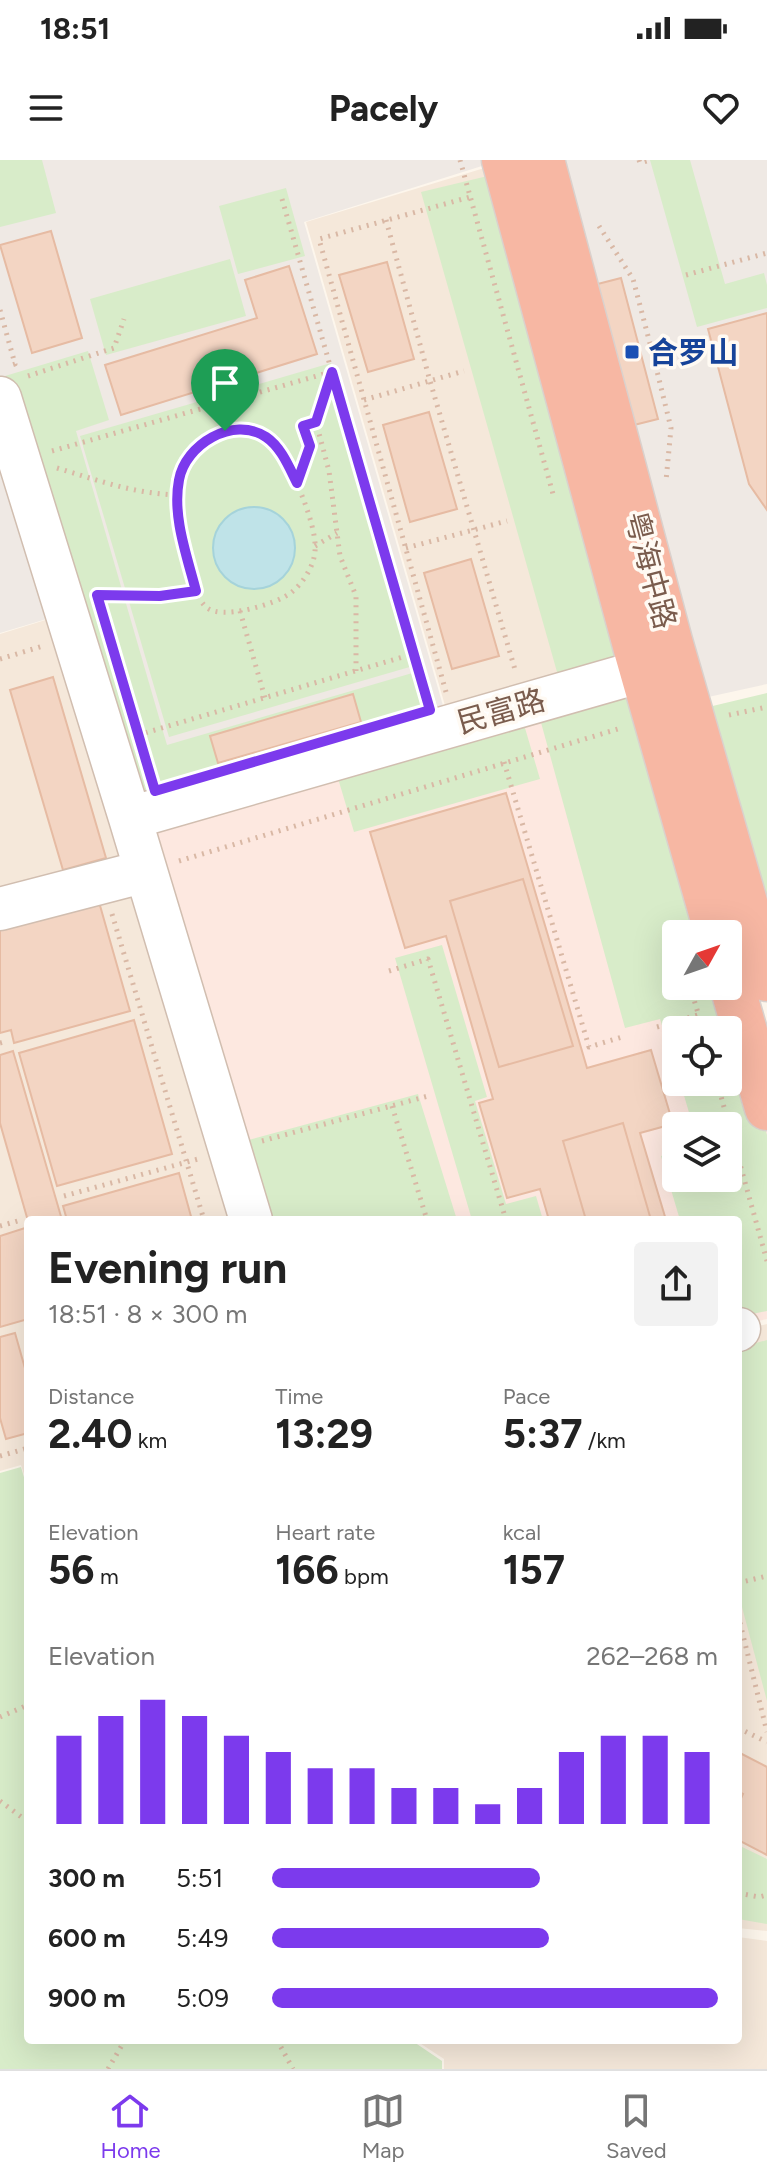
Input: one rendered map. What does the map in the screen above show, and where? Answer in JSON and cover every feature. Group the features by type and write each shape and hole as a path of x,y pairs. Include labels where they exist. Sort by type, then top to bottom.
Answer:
{"highway":[{"name":"粤海中路","path":"504,160 642,671 713,920"},
{"name":"粤海中路","path":"542,160 670,641 767,979"},
{"path":"736,1000 767,1108"}],"lane":[{"path":"7,381 18,455 88,596 130,818 250,1216"},
{"name":"民富路","path":"130,818 642,671"},
{"path":"0,909 146,871"}],"path":[{"path":"639,160 640,163 650,160"},
{"path":"448,698 319,239 470,197"},
{"path":"282,199 430,710"},
{"path":"386,220 518,678"},
{"path":"598,225 633,279 653,355 671,428 666,486"},
{"path":"686,275 767,253"},
{"path":"0,310 7,381"},
{"path":"7,381 114,348 124,319"},
{"path":"653,355 704,342"},
{"path":"0,368 7,381"},
{"path":"364,400 464,371"},
{"path":"332,372 316,422 329,471 340,556 356,596 356,671"},
{"path":"62,482 52,451 332,372"},
{"path":"297,483 310,446 303,426 316,422"},
{"path":"248,430 266,437 286,459 313,534 315,551 303,583 288,595 240,611 217,612 206,607 196,591 184,547 178,495 179,478 187,459 202,443 225,431 248,430"},
{"path":"18,455 116,486 152,494 178,495"},
{"path":"406,548 507,521"},
{"path":"315,546 337,533"},
{"path":"88,596 160,596 196,591"},
{"path":"240,611 265,698"},
{"path":"134,721 138,735 413,654"},
{"path":"733,730 728,715 767,707"},
{"path":"146,871 618,729"},
{"path":"504,762 589,1047 622,1037"},
{"path":"103,883 203,1216"},
{"path":"389,971 428,959 505,1216"},
{"path":"657,1027 698,1015 694,1000"},
{"path":"721,1096 767,1261"},
{"path":"392,1106 426,1216"},
{"path":"0,1226 21,1220"},
{"path":"0,1456 24,1449"},
{"path":"742,1582 767,1576"},
{"path":"742,1631 767,1732"},
{"path":"0,1717 24,1707"},
{"path":"742,1730 767,1742"},
{"path":"0,1801 24,1819"},
{"path":"742,1894 767,1895"},
{"path":"108,2069 123,2044"},
{"path":"279,2044 293,2069"}],"shaded area":[{"path":"0,160 501,160 304,222 448,723 131,815 70,612 0,633"},
{"path":"544,160 767,160 767,684 690,701"},
{"path":"501,163 638,670 450,723 306,222"},
{"path":"65,614 247,1216 24,1216 24,1474 21,1465 0,1471 0,634"},
{"path":"640,673 674,920 662,920 662,1000 732,1000 737,1016 662,1016 662,1096 742,1096 742,1033 767,1116 767,1319 742,1325 742,1216 251,1216 133,819"},
{"path":"767,1324 767,1931 742,1928 742,1330"},
{"path":"742,1938 767,1941 767,2069 444,2069 444,2059 421,2044 742,2044"}],"green space":[{"path":"0,160 42,160 56,213 0,227"},
{"path":"650,160 690,160 725,284 764,273 767,308 697,327"},
{"path":"496,174 631,662 559,679 421,192"},
{"path":"286,188 305,256 238,274 219,206"},
{"path":"230,259 246,316 106,355 90,299"},
{"path":"88,351 109,420 76,431 167,745 426,669 441,718 135,805 5,376"},
{"path":"331,363 420,664 169,737 80,436"},
{"path":"636,681 705,920 662,920 662,1000 728,1000 733,1016 662,1016 662,1025 660,1019 625,1028 537,708"},
{"path":"767,693 767,947 700,709"},
{"path":"520,711 540,779 354,832 334,765"},
{"path":"442,945 487,1097 475,1101 506,1204 536,1196 542,1216 471,1216 395,958"},
{"path":"742,1048 767,1135 767,1311 742,1316 742,1216 679,1216 672,1192 742,1192 742,1112 689,1112 684,1096 742,1096"},
{"path":"418,1094 456,1216 257,1216 234,1144"},
{"path":"767,1340 767,1701 742,1607 742,1347"},
{"path":"21,1467 24,1477 24,2044 417,2044 442,2061 442,2069 0,2069 0,1473"},
{"path":"742,1847 767,1859 767,1924 742,1920"}],"water":[{"path":"246,507 262,507 277,514 288,525 295,548 292,564 283,577 262,589 246,589 231,582 220,571 213,556 213,540 220,525 231,514"}],"building":[{"path":"51,231 82,338 32,353 0,245"},
{"path":"387,262 414,359 368,372 339,275"},
{"path":"289,266 317,354 121,415 105,365 257,318 245,280"},
{"path":"621,278 658,419 622,428 586,287"},
{"path":"767,313 767,510 749,484 708,329"},
{"path":"429,412 457,509 410,522 383,425"},
{"path":"471,559 499,656 452,669 424,573"},
{"path":"53,677 106,858 63,870 10,690"},
{"path":"353,694 361,722 218,763 210,736"},
{"path":"506,793 587,1068 651,1050 662,1096 665,1096 669,1112 662,1112 662,1127 640,1133 665,1216 548,1216 540,1189 507,1198 479,1103 493,1099 446,936 405,948 370,832"},
{"path":"523,879 573,1046 499,1067 450,901"},
{"path":"99,902 130,1011 14,1043 11,1030 0,1033 0,929"},
{"path":"134,1020 172,1154 57,1186 19,1053"},
{"path":"13,1051 61,1216 27,1216 0,1123 0,1055"},
{"path":"623,1123 650,1216 585,1216 563,1141"},
{"path":"179,1173 191,1216 66,1216 63,1206"},
{"path":"24,1228 24,1320 0,1327 0,1236"},
{"path":"15,1333 24,1365 24,1434 6,1439 0,1418 0,1337"},
{"path":"742,1754 767,1767 767,1855 742,1842"}],"place":[{"name":"合罗山","path":"632,352"}],"route":[{"path":"332,372 430,710 155,791 97,595 139,597 196,591 180,525 179,478 187,459 202,443 225,431 248,430 266,437 286,459 297,483 310,446 303,426 316,422 332,372"}]}
